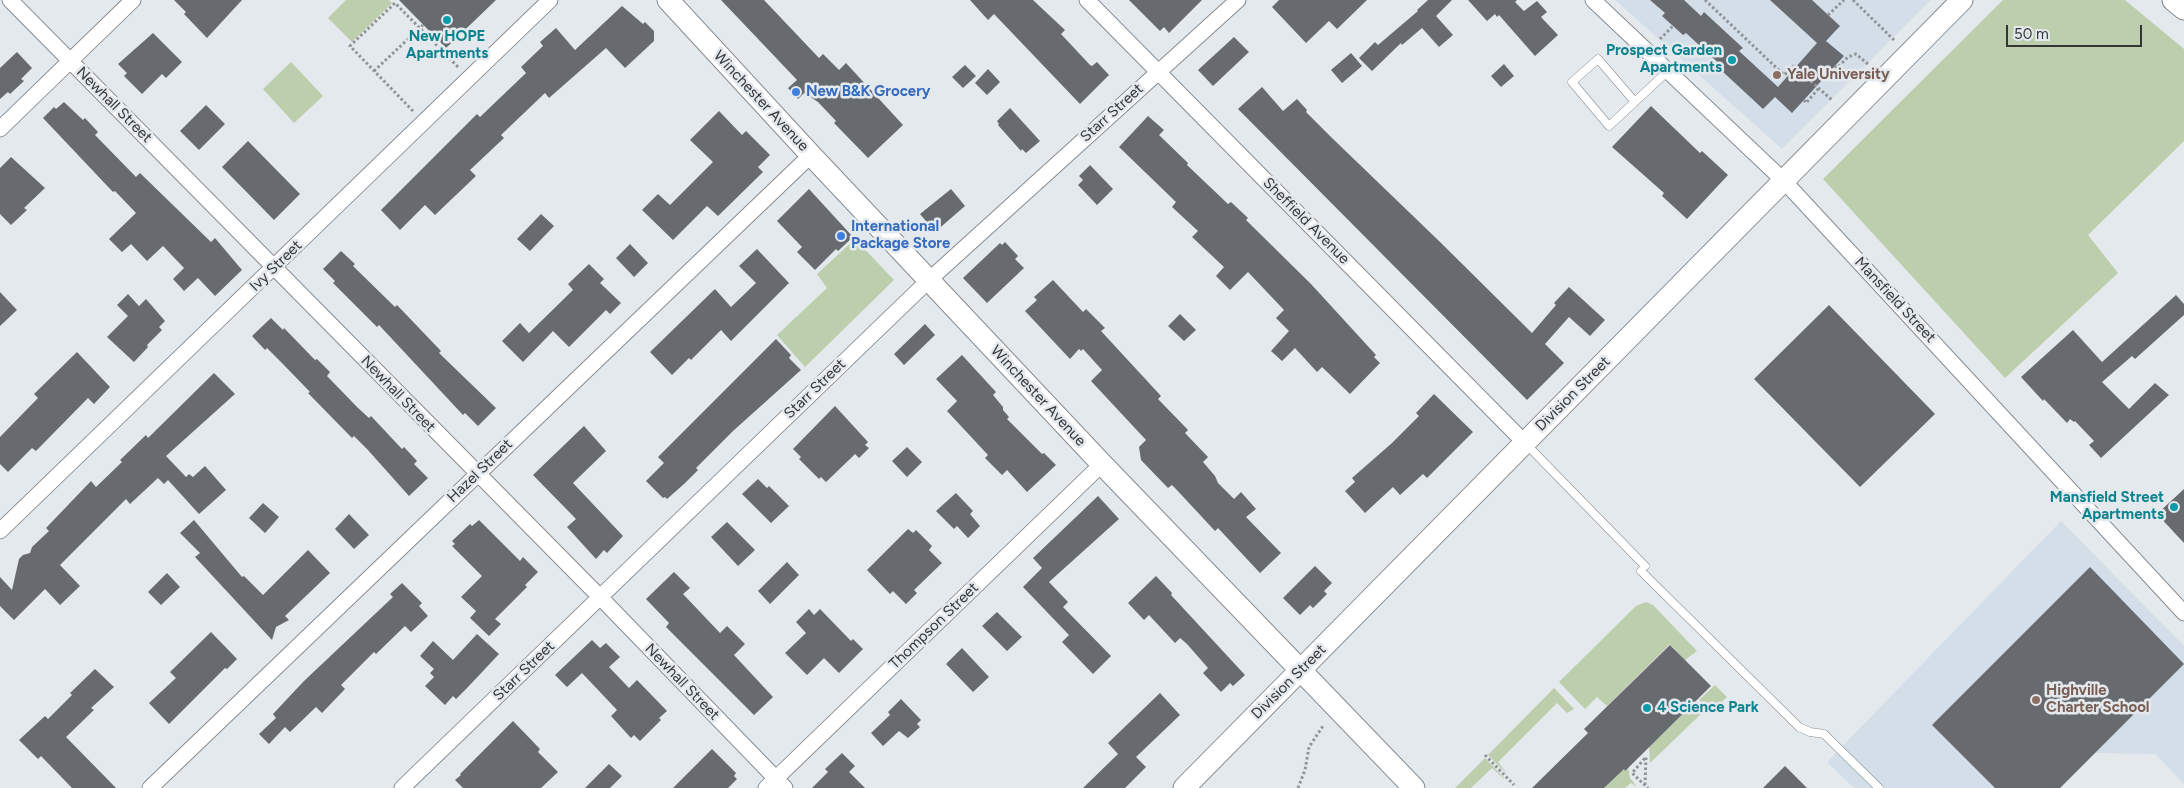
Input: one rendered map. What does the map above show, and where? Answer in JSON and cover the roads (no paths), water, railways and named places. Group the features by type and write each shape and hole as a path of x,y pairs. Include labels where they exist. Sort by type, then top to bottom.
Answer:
{"main road":[{"name":"Winchester Avenue","path":"668,0 1102,464 1414,788"},
{"name":"Division Street","path":"1184,788 1962,0"},
{"path":"2173,0 2184,9"}],"street":[{"name":"Newhall Street","path":"10,0 600,597 776,785"},
{"path":"0,129 134,0"},
{"name":"Ivy Street","path":"0,531 550,0"},
{"name":"Sheffield Avenue","path":"1087,0 1525,443"},
{"name":"Starr Street","path":"402,788 929,280 1238,0"},
{"name":"Mansfield Street","path":"1593,0 1784,181 2184,613"},
{"name":"Hazel Street","path":"150,788 811,155"},
{"name":"Thompson Street","path":"776,785 1102,464"}],"lane":[{"path":"1635,102 1598,59 1572,82 1609,126 1635,102 1668,71"},
{"path":"1525,443 1643,568 1798,727 1810,732 1824,734 1879,788"}],"place":[{"name":"New HOPE Apartments","path":"447,20"},
{"name":"Prospect Garden Apartments","path":"1732,60"},
{"name":"Yale University","path":"1777,75"},
{"name":"New B&K Grocery","path":"796,92"},
{"name":"International Package Store","path":"841,236"},
{"name":"Mansfield Street Apartments","path":"2174,507"},
{"name":"Highville Charter School","path":"2036,700"},
{"name":"4 Science Park","path":"1647,708"}]}
